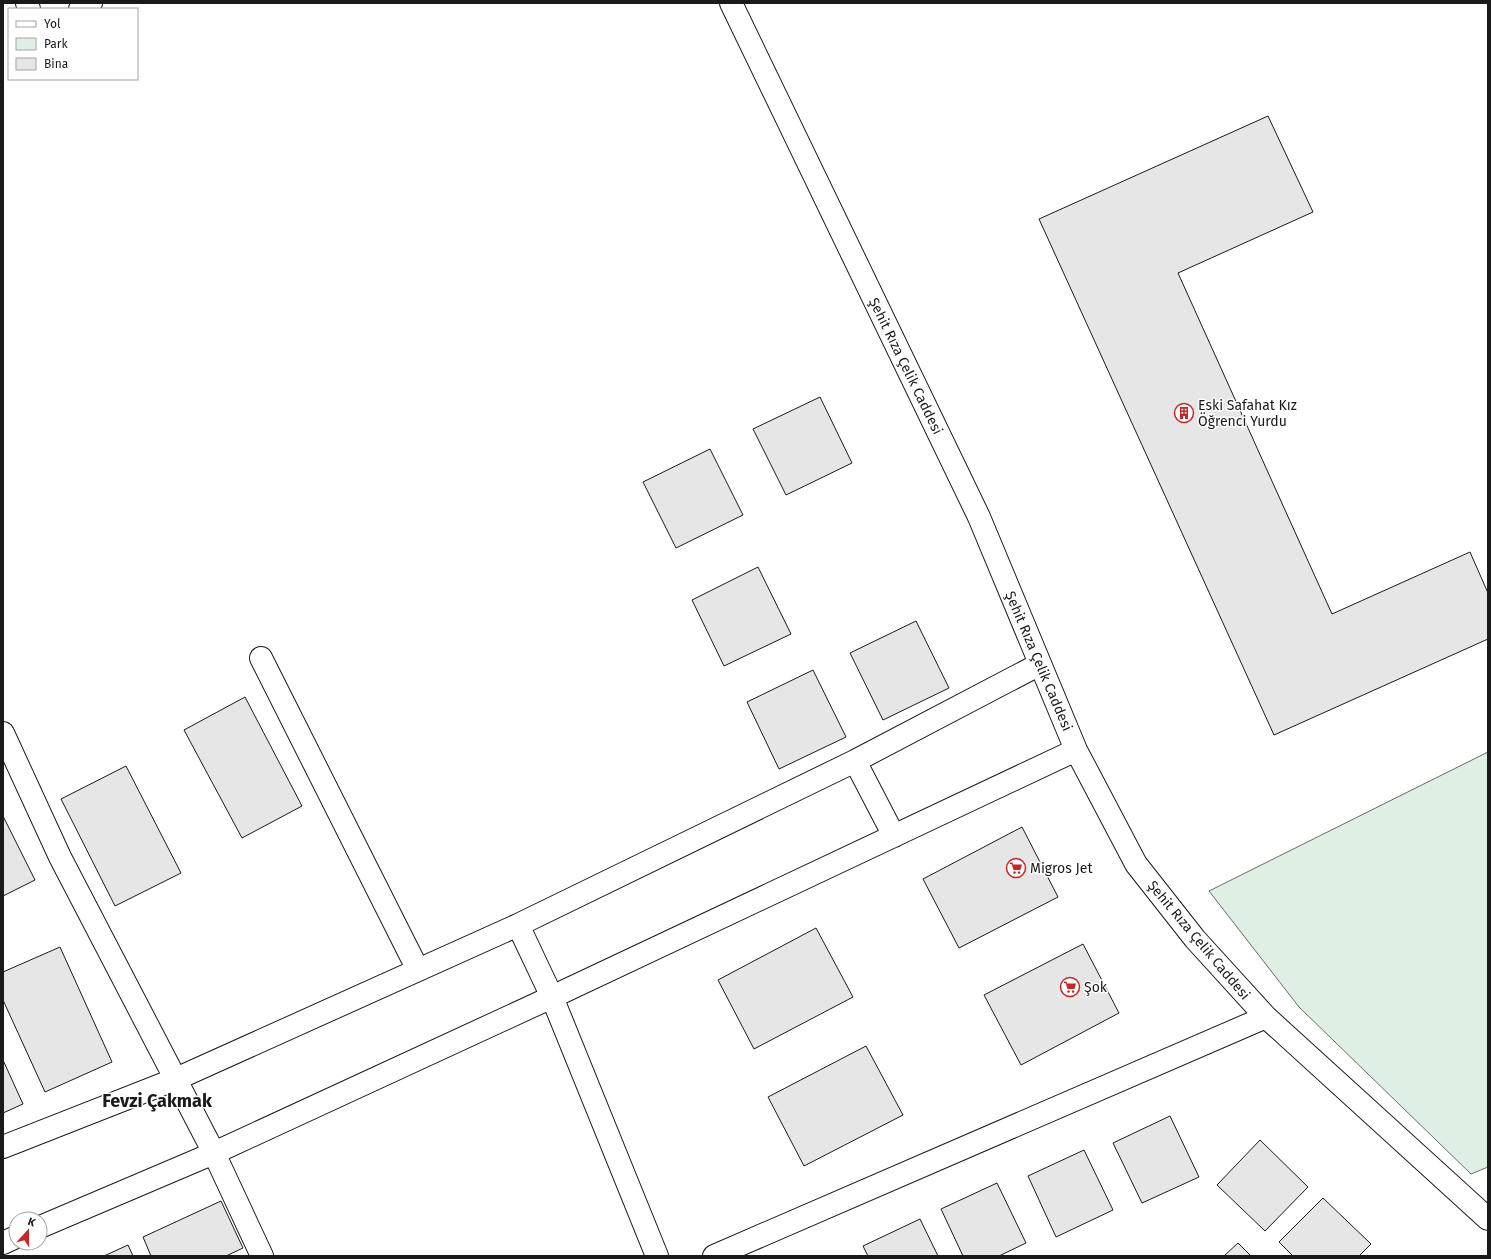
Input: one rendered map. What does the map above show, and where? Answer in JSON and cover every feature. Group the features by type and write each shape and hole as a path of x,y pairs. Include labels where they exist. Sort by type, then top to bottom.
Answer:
{"street":[{"path":"82,8 91,3"},
{"name":"Şehit Rıza Çelik Caddesi","path":"731,3 979,517 1076,750 1136,864 1196,940 1266,1018 1488,1219"},
{"path":"261,658 418,970"},
{"path":"3,1147 176,1079 518,925 855,761 1040,664"},
{"path":"3,733 60,857 214,1153 262,1256"},
{"path":"48,1224 214,1153 552,997 1076,750"},
{"path":"855,761 894,836"},
{"path":"518,925 552,997 657,1256"},
{"path":"714,1256 1266,1018"}],"green space":[{"path":"1488,752 1488,1167 1471,1174 1299,1007 1209,891"}],"building":[{"name":"Eski Safahat Kız Öğrenci Yurdu","path":"1268,116 1313,212 1178,273 1332,614 1470,552 1488,593 1488,639 1274,735 1039,219"},
{"path":"820,397 852,463 786,495 753,429"},
{"path":"710,449 743,515 676,548 643,482"},
{"path":"758,567 791,634 724,666 692,600"},
{"path":"916,621 949,688 883,720 850,653"},
{"path":"813,670 846,737 779,769 747,702"},
{"path":"245,697 302,806 242,838 184,730"},
{"path":"126,766 181,873 115,906 61,799"},
{"path":"3,816 35,880 3,896"},
{"path":"1022,827 1058,897 959,948 923,879"},
{"path":"816,928 853,997 754,1049 718,980"},
{"path":"1083,944 1119,1013 1021,1065 984,995"},
{"path":"60,947 112,1062 45,1092 3,1000 3,972"},
{"path":"866,1046 903,1115 804,1166 768,1097"},
{"path":"3,1060 23,1104 3,1113"},
{"path":"1170,1116 1199,1177 1142,1203 1113,1143"},
{"path":"1260,1140 1308,1187 1265,1231 1217,1185"},
{"path":"1084,1150 1113,1210 1056,1237 1028,1176"},
{"path":"997,1183 1026,1243 999,1256 963,1256 941,1209"},
{"path":"1323,1198 1371,1244 1359,1256 1293,1256 1279,1242"},
{"path":"221,1201 243,1248 226,1256 151,1256 143,1237"},
{"path":"920,1219 938,1256 868,1256 863,1246"},
{"path":"1238,1243 1251,1256 1224,1256"},
{"path":"128,1245 133,1256 104,1256"}],"place":[{"name":"Eski Safahat Kız Öğrenci Yurdu","path":"1184,413"},
{"name":"Migros Jet","path":"1016,868"},
{"name":"Şok","path":"1070,987"}],"district":[{"name":"Fevzi Çakmak","path":"157,1101"}]}
